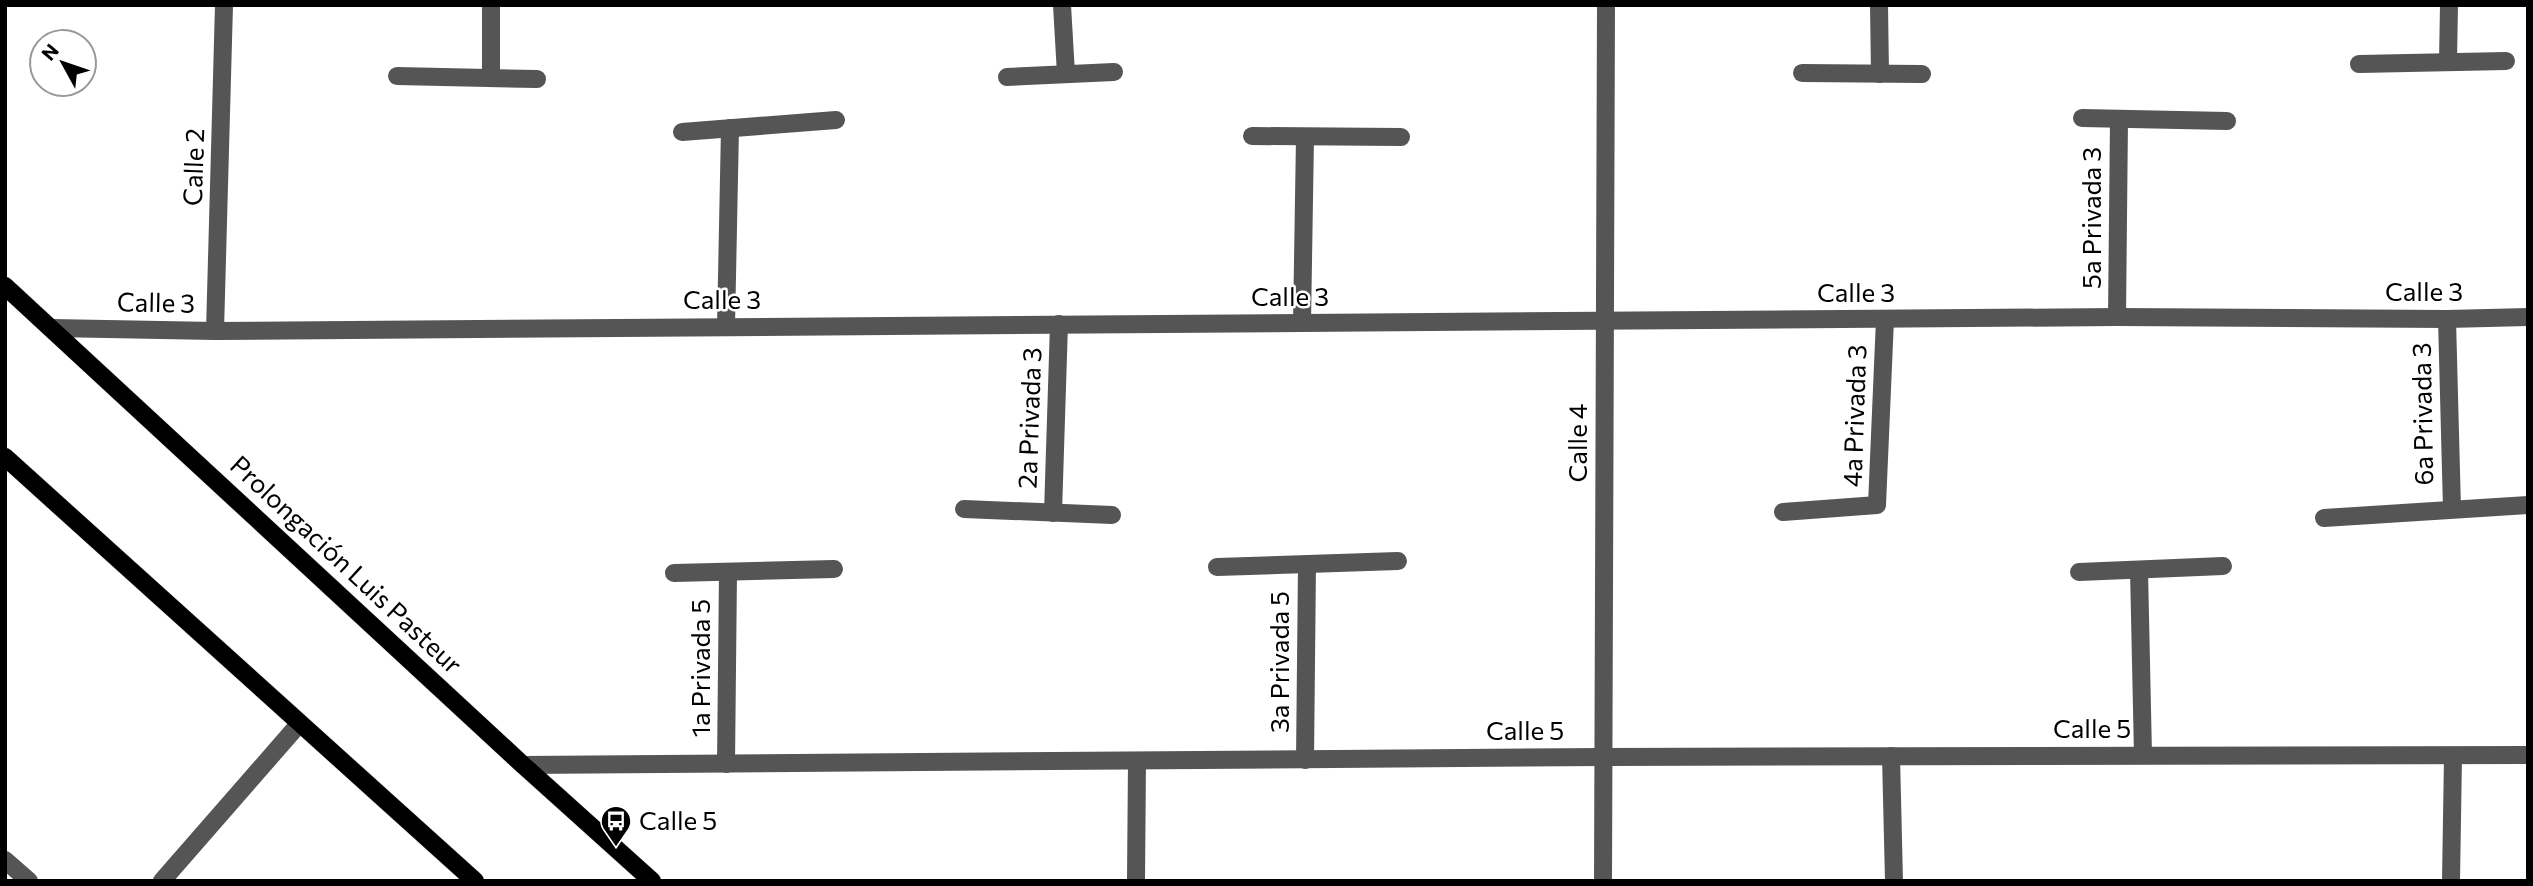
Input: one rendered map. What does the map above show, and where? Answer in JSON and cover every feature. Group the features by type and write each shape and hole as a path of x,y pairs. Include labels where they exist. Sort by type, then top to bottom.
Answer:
{"main road":[{"name":"Prolongación Luis Pasteur","path":"5,286 652,881"},
{"path":"5,457 475,881"}],"street":[{"name":"Calle 2","path":"215,331 224,5"},
{"path":"491,5 491,78"},
{"path":"1062,5 1066,74"},
{"name":"Calle 4","path":"1603,881 1606,5"},
{"path":"1879,5 1880,74"},
{"path":"2448,62 2449,5"},
{"path":"2359,64 2506,61"},
{"path":"1007,77 1114,72"},
{"path":"1802,73 1922,74"},
{"path":"397,76 537,79"},
{"name":"5a Privada 3","path":"2082,118 2227,121"},
{"path":"682,132 835,120"},
{"name":"5a Privada 3","path":"2118,317 2119,120"},
{"path":"726,326 730,128"},
{"path":"1252,136 1401,137"},
{"path":"1303,323 1305,137"},
{"name":"Calle 3","path":"52,328 215,331 2118,317 2528,317"},
{"name":"4a Privada 3","path":"1783,512 1877,505 1885,319"},
{"name":"6a Privada 3","path":"2447,319 2452,509"},
{"name":"2a Privada 3","path":"1053,513 1059,324"},
{"name":"6a Privada 3","path":"2324,518 2528,505"},
{"name":"2a Privada 3","path":"964,509 1112,515"},
{"name":"3a Privada 5","path":"1217,567 1398,561"},
{"name":"3a Privada 5","path":"1305,760 1307,564"},
{"path":"2079,572 2223,566"},
{"name":"1a Privada 5","path":"674,573 834,569"},
{"path":"2140,570 2143,755"},
{"name":"1a Privada 5","path":"726,764 727,572"},
{"path":"162,881 299,724"},
{"name":"Calle 5","path":"523,765 1603,757 2528,755"},
{"path":"1891,756 1894,881"},
{"path":"2451,881 2453,756"},
{"path":"1136,881 1137,761"},
{"path":"5,860 29,881"}],"place":[{"name":"Calle 5","path":"616,848"}]}
